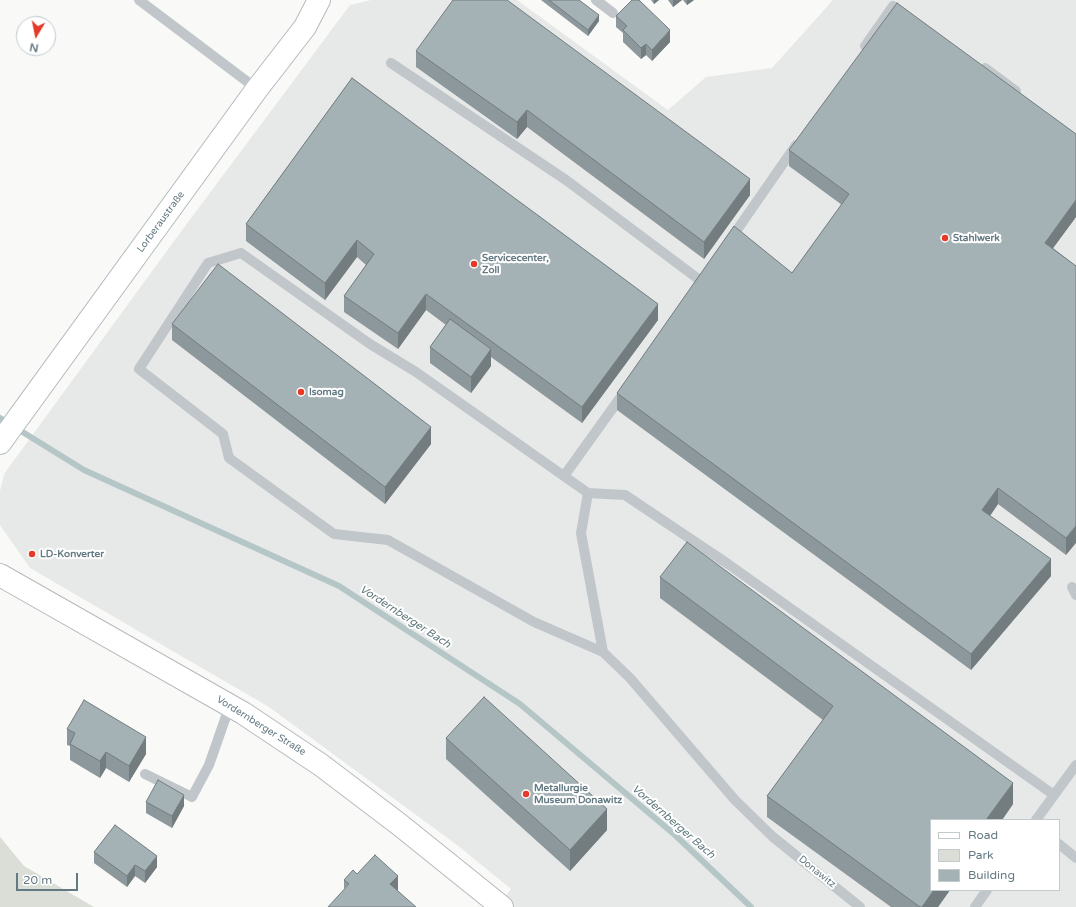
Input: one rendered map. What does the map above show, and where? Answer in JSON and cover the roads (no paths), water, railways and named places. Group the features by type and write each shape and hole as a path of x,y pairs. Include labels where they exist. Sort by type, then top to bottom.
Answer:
{"main road":[{"name":"Lorberaustraße","path":"0,443 258,89 305,27 319,0"},
{"name":"Vordernberger Straße","path":"0,575 243,713 321,765 400,825 502,907"}],"lane":[{"path":"139,0 258,89"},
{"path":"596,0 613,12"},
{"path":"861,52 893,6 912,19"},
{"path":"975,62 1026,98"},
{"path":"391,63 566,180 701,281"},
{"path":"724,249 802,137"},
{"path":"603,652 534,622 388,540 334,534 229,458 223,434 139,369 208,263 241,253 370,344 416,372 588,493 625,495 728,564 1054,795"},
{"path":"564,476 632,381"},
{"path":"588,493 581,533 603,652"},
{"name":"Donawitz","path":"603,652 630,678 735,800 773,837 860,907"},
{"path":"145,774 192,797 209,765 230,705"},
{"path":"1037,819 1076,765"},
{"path":"1060,845 1076,858"},
{"path":"975,907 986,891"}],"waterway":[{"name":"Vordernberger Bach","path":"0,418 84,470 339,586 520,704 675,835 751,907"}],"place":[{"name":"Stahlwerk","path":"945,238"},
{"name":"Servicecenter, Zoll","path":"474,264"},
{"name":"Isomag","path":"301,392"},
{"name":"LD-Konverter","path":"32,554"},
{"name":"Metallurgie Museum Donawitz","path":"526,794"}]}
